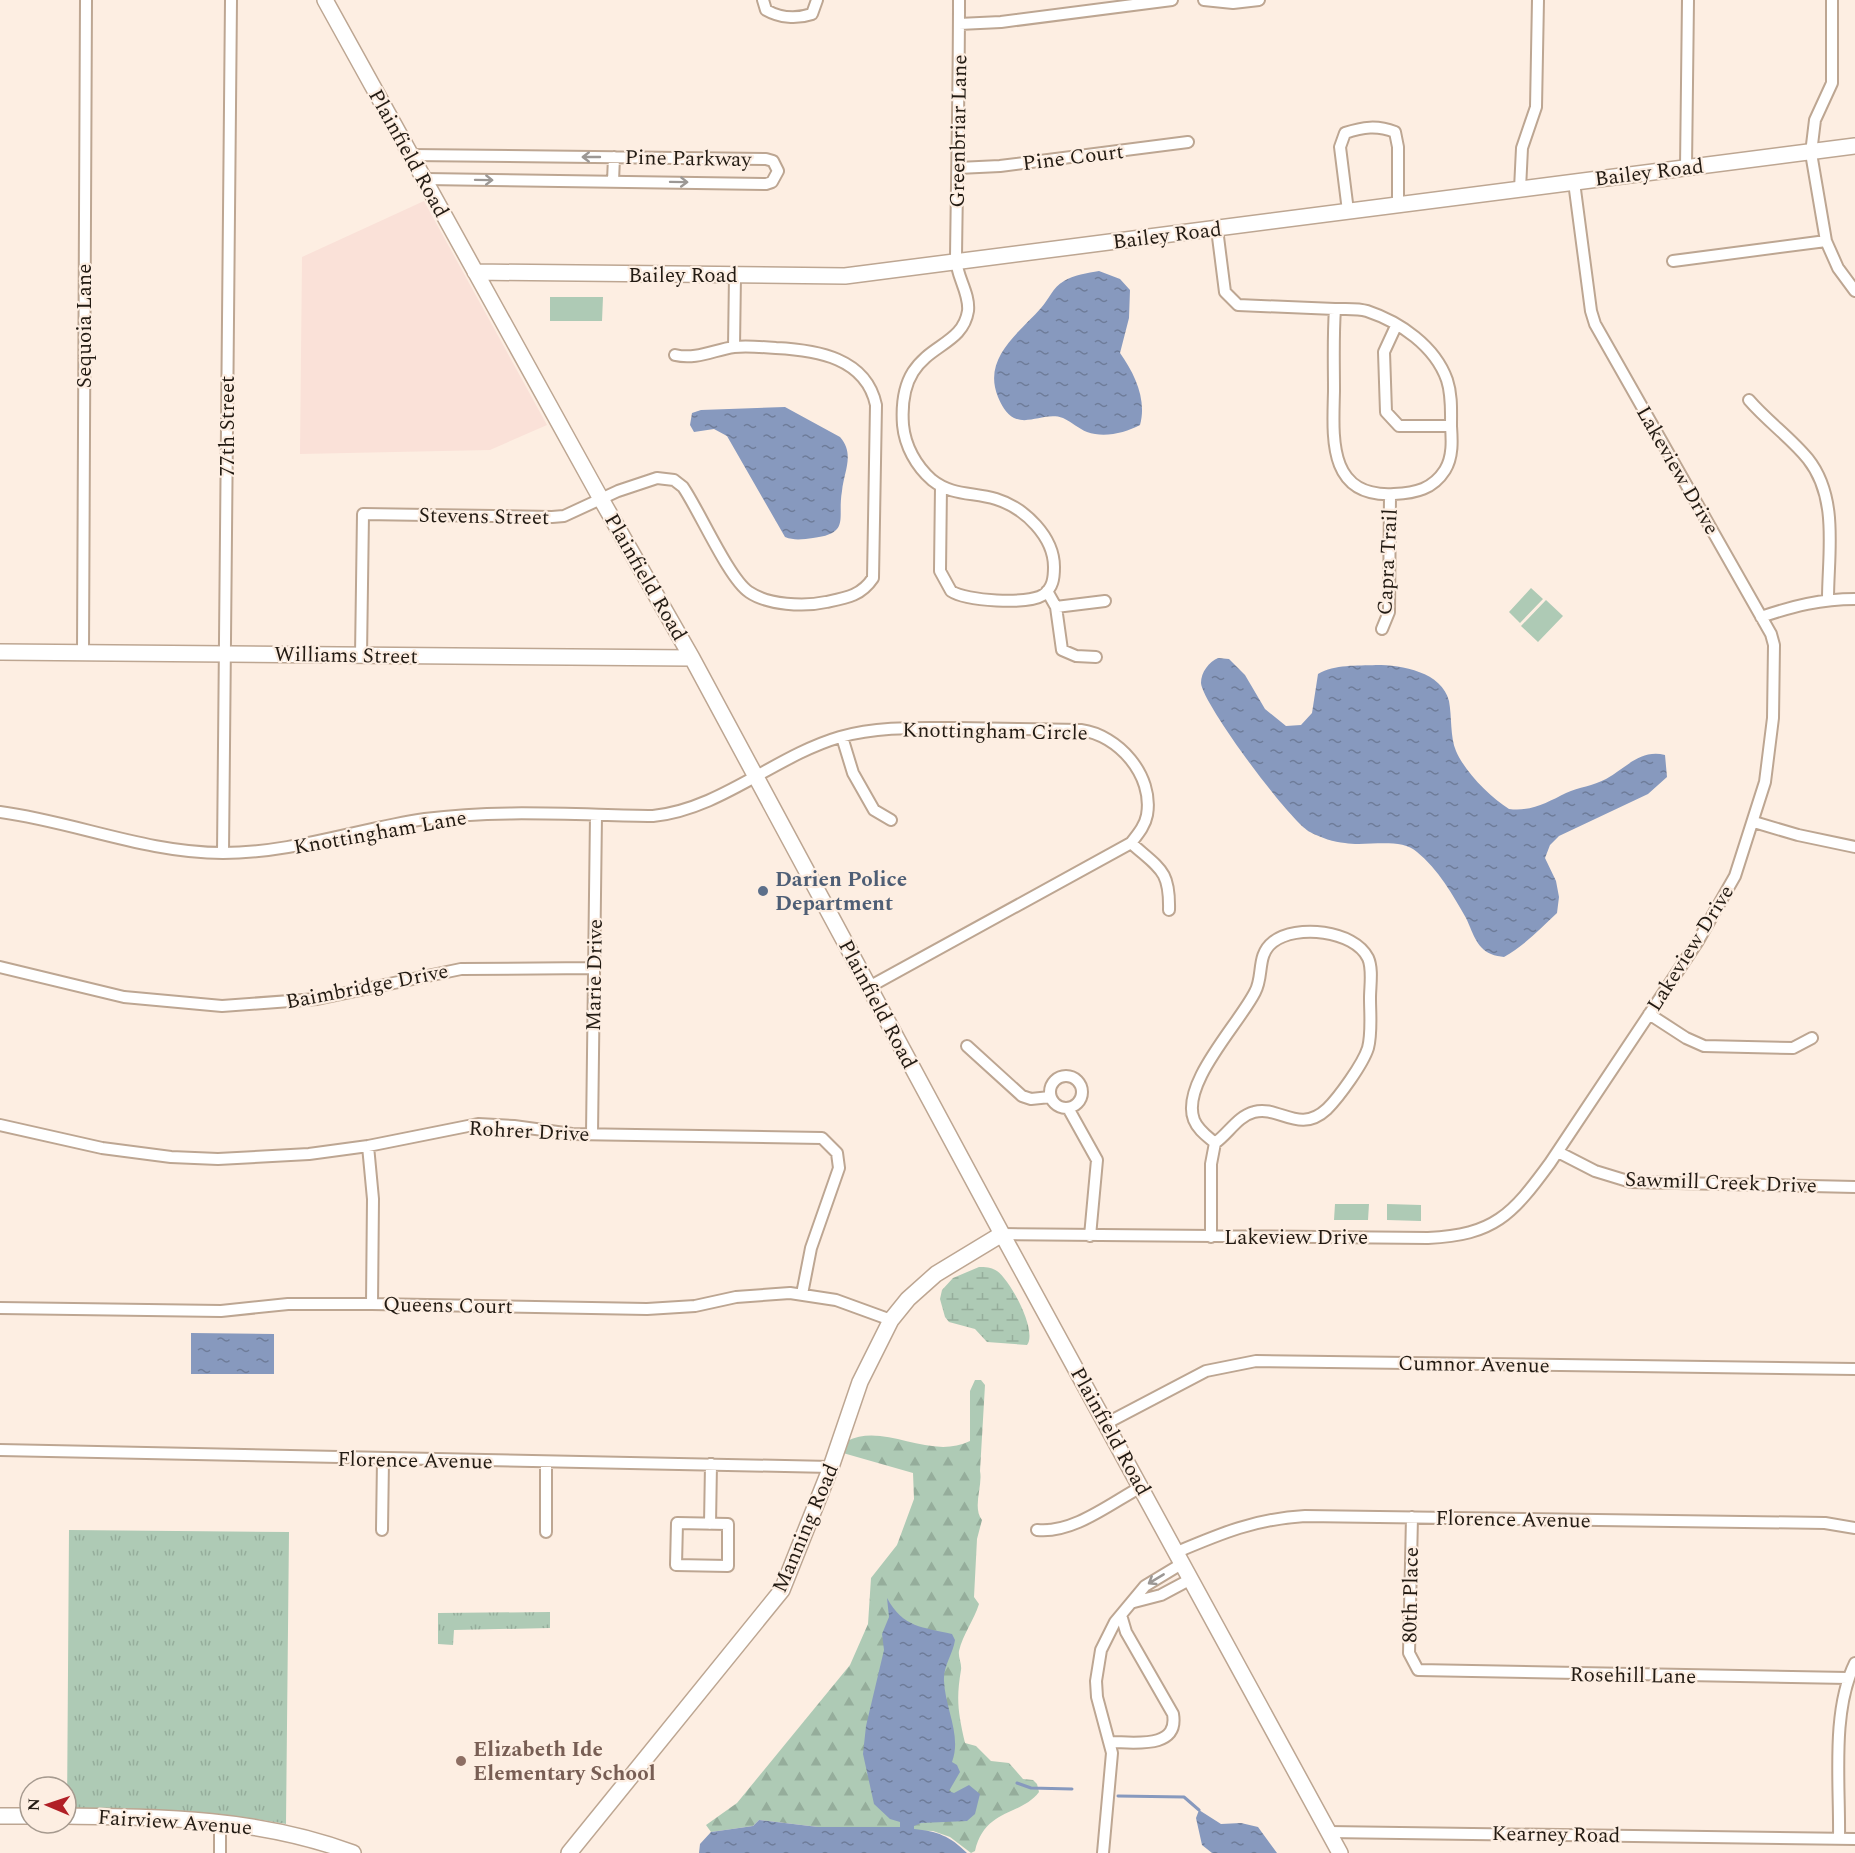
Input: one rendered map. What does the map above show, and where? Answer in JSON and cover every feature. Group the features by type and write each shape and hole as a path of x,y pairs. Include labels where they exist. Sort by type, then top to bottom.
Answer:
{"street":[{"name":"Sequoia Lane","path":"83,652 86,0"},
{"name":"77th Street","path":"223,853 231,0"},
{"name":"Plainfield Road","path":"325,0 601,500 692,658 1002,1234 1340,1853"},
{"path":"763,0 766,10 775,16 802,18 812,14 817,0"},
{"name":"Greenbriar Lane","path":"942,486 921,468 909,449 904,428 903,396 914,367 956,334 964,323 969,304 956,262 959,0"},
{"path":"959,24 1001,22 1172,0"},
{"path":"1204,0 1220,3 1259,0"},
{"path":"1520,189 1522,148 1536,107 1538,0"},
{"path":"1686,167 1688,0"},
{"path":"1832,0 1832,83 1815,120 1811,153 1826,242 1838,268 1855,291"},
{"path":"1348,211 1340,147 1345,133 1360,128 1380,126 1395,132 1398,147 1398,204"},
{"name":"Pine Court","path":"958,168 1000,166 1188,142"},
{"name":"Bailey Road","path":"475,272 845,276 1855,146"},
{"name":"Pine Parkway","path":"411,155 766,159 772,161 778,171 772,182 766,184 425,179"},
{"path":"613,181 614,157"},
{"name":"Lakeview Drive","path":"1002,1234 1428,1238 1476,1232 1494,1223 1519,1203 1558,1152 1717,911 1742,860 1765,782 1773,718 1774,645 1761,617 1595,324 1591,311 1574,182"},
{"path":"1216,229 1225,292 1238,305 1365,310 1415,336 1428,348 1442,368 1450,396 1450,459 1437,480 1422,490 1390,495 1378,494 1353,483 1341,470 1335,454 1335,309"},
{"path":"1673,261 1826,242"},
{"path":"734,347 735,275"},
{"path":"1396,326 1384,352 1386,412 1399,426 1451,426"},
{"name":"Stevens Street","path":"361,655 363,514 564,516 618,491 657,478 674,480 683,487 733,572 749,592 760,597 800,605 854,596 865,589 873,578 876,405 872,389 861,375 847,364 808,350 734,347 685,357 675,355"},
{"path":"1749,400 1808,459 1822,484 1829,518 1828,599"},
{"path":"942,486 959,494 1002,502 1038,528 1047,539 1054,556 1054,579 1047,591 1032,599 971,599 951,591 940,571 942,486"},
{"name":"Capra Trail","path":"1382,628 1389,612 1390,495"},
{"path":"1047,591 1056,607 1062,650 1076,656 1096,657"},
{"path":"1761,617 1801,604 1828,599 1855,600"},
{"path":"1056,607 1105,601"},
{"name":"Williams Street","path":"0,652 692,658"},
{"name":"Knottingham Circle","path":"755,776 796,754 842,737 910,728 1081,730 1098,734 1124,750 1146,792 1147,816 1131,843 1112,856 869,987"},
{"path":"842,737 853,773 873,810 891,820"},
{"name":"Knottingham Lane","path":"0,812 46,820 142,844 223,853 305,846 403,823 447,817 652,816 676,813 700,804 755,776"},
{"name":"Marie Drive","path":"592,1134 596,815"},
{"path":"1754,822 1798,836 1855,847"},
{"path":"1131,843 1160,870 1169,884 1169,910"},
{"path":"1210,1237 1211,1164 1215,1143 1242,1118 1255,1111 1296,1120 1316,1116 1328,1108 1359,1064 1369,1041 1371,972 1364,953 1353,942 1333,936 1299,933 1283,937 1268,947 1263,955 1256,992 1192,1093 1194,1120 1215,1143"},
{"name":"Baimbridge Drive","path":"0,967 124,997 222,1006 317,999 461,969 595,968"},
{"path":"1649,1014 1686,1038 1704,1046 1793,1048 1812,1038"},
{"path":"967,1046 1022,1096 1031,1099 1050,1097"},
{"path":"1066,1075 1076,1079 1082,1088 1081,1098 1068,1108 1057,1106 1050,1097 1050,1086 1056,1078 1066,1075"},
{"path":"1068,1108 1097,1160 1090,1236"},
{"name":"Rohrer Drive","path":"0,1125 81,1144 171,1157 262,1158 368,1146 478,1124 592,1134 814,1137 828,1142 837,1153 840,1168 811,1248 802,1294"},
{"path":"368,1146 373,1199 372,1304"},
{"name":"Sawmill Creek Drive","path":"1558,1152 1595,1171 1640,1183 1855,1187"},
{"name":"Manning Road","path":"570,1853 782,1590 831,1467 860,1382 891,1320 908,1299 936,1274 1002,1234"},
{"name":"Queens Court","path":"0,1308 221,1311 288,1304 372,1304 647,1309 695,1306 736,1297 802,1294 852,1304 891,1320"},
{"name":"Cumnor Avenue","path":"1107,1423 1206,1371 1256,1361 1855,1369"},
{"name":"Florence Avenue","path":"0,1450 166,1452 383,1460 831,1467"},
{"path":"382,1530 383,1460"},
{"path":"546,1463 546,1532"},
{"path":"710,1524 711,1464"},
{"path":"1037,1530 1051,1531 1069,1526 1141,1487"},
{"name":"Florence Avenue","path":"1103,1853 1112,1765 1110,1742 1098,1697 1097,1665 1107,1635 1145,1586 1180,1558 1241,1526 1280,1518 1412,1517 1826,1523 1855,1528"},
{"name":"80th Place","path":"1412,1517 1409,1653 1418,1670"},
{"path":"677,1523 710,1524 728,1524 728,1566 676,1566 677,1523"},
{"path":"1134,1602 1161,1595 1191,1579"},
{"path":"1110,1742 1158,1741 1167,1738 1174,1725 1173,1714 1126,1632 1121,1615"},
{"path":"1839,1838 1840,1726 1848,1678 1855,1663"},
{"name":"Rosehill Lane","path":"1418,1670 1848,1678"},
{"path":"0,1816 18,1816"},
{"name":"Fairview Avenue","path":"78,1816 156,1817 220,1821 274,1830 353,1853"},
{"path":"220,1821 220,1853"},
{"name":"Kearney Road","path":"1328,1832 1855,1839"}],"shaded area":[{"path":"424,201 547,425 490,450 300,454 302,257"}],"green space":[{"path":"550,297 603,297 602,321 550,321"},
{"path":"1531,588 1543,599 1520,623 1509,612"},
{"path":"1546,600 1563,616 1538,642 1521,626"},
{"path":"1335,1204 1369,1204 1368,1220 1334,1220"},
{"path":"1387,1204 1421,1205 1421,1221 1387,1220"},
{"path":"979,1267 997,1271 1009,1284 1026,1318 1029,1329 1027,1345 987,1342 975,1329 949,1322 945,1317 940,1299 942,1290 953,1278"},
{"path":"975,1380 981,1380 985,1385 978,1503 982,1520 977,1539 974,1597 979,1604 959,1651 961,1668 959,1714 965,1743 976,1746 991,1761 1009,1763 1023,1779 1033,1780 1039,1792 1031,1800 1004,1814 987,1827 975,1851 971,1853 950,1837 933,1831 818,1827 759,1820 753,1826 711,1832 706,1825 737,1803 850,1665 868,1624 871,1578 897,1545 914,1499 913,1473 843,1453 847,1441 862,1436 876,1436 939,1447 955,1446 970,1441 970,1391"},
{"path":"69,1530 289,1532 286,1824 204,1814 78,1811 78,1775 67,1775"},
{"path":"550,1612 550,1628 454,1630 453,1645 438,1644 438,1613"}],"water":[{"path":"1099,271 1120,279 1130,290 1129,318 1120,353 1141,397 1140,425 1121,432 1100,435 1087,432 1063,418 1050,416 1020,420 1014,418 1002,406 994,383 995,370 1005,347 1060,284 1076,276"},
{"path":"785,407 840,437 847,450 840,523 838,528 825,536 799,539 785,537 727,436 714,429 694,432 690,425 692,413 701,410"},
{"path":"1218,658 1229,659 1245,675 1265,709 1286,726 1301,725 1312,713 1318,674 1325,671 1346,666 1386,665 1420,672 1430,677 1445,691 1449,701 1453,740 1460,759 1479,783 1509,809 1532,808 1546,803 1571,791 1601,781 1648,755 1665,755 1667,777 1648,794 1559,836 1550,845 1545,858 1556,881 1559,897 1557,913 1512,952 1504,957 1494,955 1478,943 1456,900 1432,866 1410,847 1382,843 1353,844 1332,841 1310,832 1300,824 1248,761 1205,695 1201,683 1202,675"},
{"path":"191,1333 274,1334 274,1374 191,1374"},
{"path":"887,1598 893,1608 907,1621 952,1634 955,1640 945,1670 944,1681 955,1742 952,1762 957,1765 960,1772 949,1791 954,1793 969,1785 980,1794 975,1814 967,1821 921,1823 914,1826 914,1829 943,1835 967,1853 699,1853 700,1844 711,1832 753,1826 759,1820 818,1827 900,1827 900,1822 890,1819 874,1804 863,1754 866,1726 884,1650 882,1634 889,1617"},
{"path":"1199,1810 1221,1824 1241,1823 1258,1827 1277,1853 1212,1853 1202,1845 1196,1818"}],"waterway":[{"path":"1017,1783 1031,1788 1072,1789"},
{"path":"1118,1796 1184,1797 1199,1810"}],"place":[{"name":"Darien Police Department","path":"763,891"},
{"name":"Elizabeth Ide Elementary School","path":"461,1761"}]}
